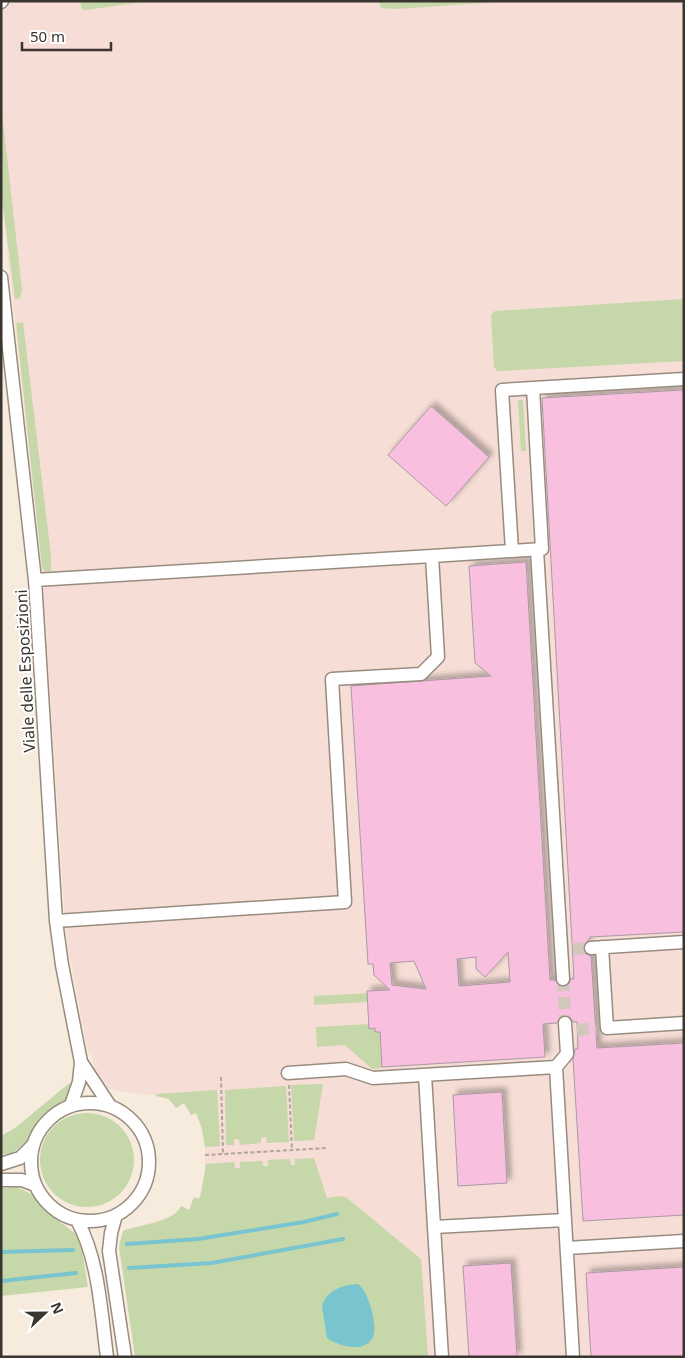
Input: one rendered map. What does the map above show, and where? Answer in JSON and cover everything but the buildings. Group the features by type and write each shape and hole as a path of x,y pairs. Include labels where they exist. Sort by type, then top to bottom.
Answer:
{"street":[{"name":"Viale delle Esposizioni","path":"1,277 35,580 56,921 62,965 81,1062 79,1082 71,1105"},
{"path":"512,551 502,390 684,379"},
{"path":"35,580 542,549 532,388"},
{"path":"537,550 567,949 563,979"},
{"path":"56,921 346,902 332,679 421,674 438,656 432,556"},
{"path":"684,942 596,947 601,1028 684,1023"},
{"path":"569,1028 567,1054 556,1067 574,1357"},
{"name":"Viale delle Esposizioni","path":"81,1062 110,1106"},
{"path":"288,1073 346,1069 373,1078 556,1067"},
{"path":"425,1075 442,1357"},
{"name":"Viale delle Esposizioni","path":"85,1102 110,1106 124,1113 136,1125 144,1139 148,1155 147,1176 143,1187 128,1207 116,1215 100,1220 77,1220 61,1214 48,1203 35,1184 30,1165 32,1146 41,1128 55,1113 71,1105 85,1102"},
{"path":"1,1164 20,1158 32,1146"},
{"path":"1,1180 22,1180 35,1184"},
{"path":"116,1215 109,1251 125,1357"},
{"path":"77,1220 86,1236 93,1266 107,1357"},
{"path":"434,1227 565,1220"},
{"path":"567,1248 684,1241"}],"path":[{"path":"288,1073 292,1150"},
{"path":"221,1077 223,1154"},
{"path":"205,1155 328,1148"}],"shaded area":[{"path":"11,1 684,1 684,1357 135,1357 120,1241 123,1231 170,1217 181,1206 189,1210 194,1197 199,1199 205,1173 205,1147 202,1129 196,1113 191,1115 184,1103 176,1108 171,1100 164,1097 113,1090 103,1086 96,1076 91,1052 88,1052 69,953 65,920 42,568 1,193 1,12"}],"green space":[{"path":"80,1 148,1 86,10 82,9"},
{"path":"379,1 510,1 396,9 381,8"},
{"path":"1,104 22,290 20,298 15,299 1,191"},
{"path":"684,299 684,361 501,371 497,371 494,367 491,315 495,311"},
{"path":"23,322 51,556 51,571 45,571 42,568 16,323"},
{"path":"518,400 523,400 526,451 521,451"},
{"path":"373,993 368,1002 314,1005 314,996"},
{"path":"369,1024 369,1028 375,1028 375,1032 380,1032 392,1042 380,1043 382,1068 372,1069 345,1045 317,1047 316,1027"},
{"path":"75,1081 67,1099 42,1116 26,1142 13,1153 1,1155 1,1136 15,1128 67,1085"},
{"path":"323,1084 314,1140 294,1141 291,1085"},
{"path":"286,1086 289,1142 267,1143 266,1137 261,1138 261,1143 240,1145 239,1139 234,1139 234,1145 226,1145 225,1090"},
{"path":"217,1090 220,1146 205,1147 202,1129 196,1113 191,1115 184,1103 176,1108 169,1099 156,1096 156,1094"},
{"path":"87,1113 105,1116 120,1127 131,1142 134,1160 131,1178 120,1193 105,1204 87,1207 69,1204 54,1193 43,1178 40,1160 43,1142 54,1127 69,1116"},
{"path":"314,1158 327,1198 342,1196 347,1198 421,1259 428,1357 135,1357 119,1247 123,1231 170,1217 181,1206 189,1210 194,1197 199,1199 201,1194 206,1164 234,1162 235,1168 240,1168 240,1162 262,1161 263,1166 268,1166 268,1160 290,1159 291,1165 295,1165 295,1159"},
{"path":"17,1187 33,1195 47,1212 76,1234 82,1250 88,1287 1,1296 1,1188"}],"water":[{"path":"358,1284 365,1293 373,1317 373,1337 369,1342 358,1347 344,1346 327,1338 322,1306 331,1292"}],"waterway":[{"path":"127,1244 198,1239 304,1222 337,1214"},
{"path":"129,1268 212,1263 343,1239"},
{"path":"1,1252 73,1250"},
{"path":"1,1281 76,1273"}],"tunnel":[{"path":"573,949 591,948"},
{"path":"563,979 565,1023"},
{"path":"577,1030 596,1028"}]}
